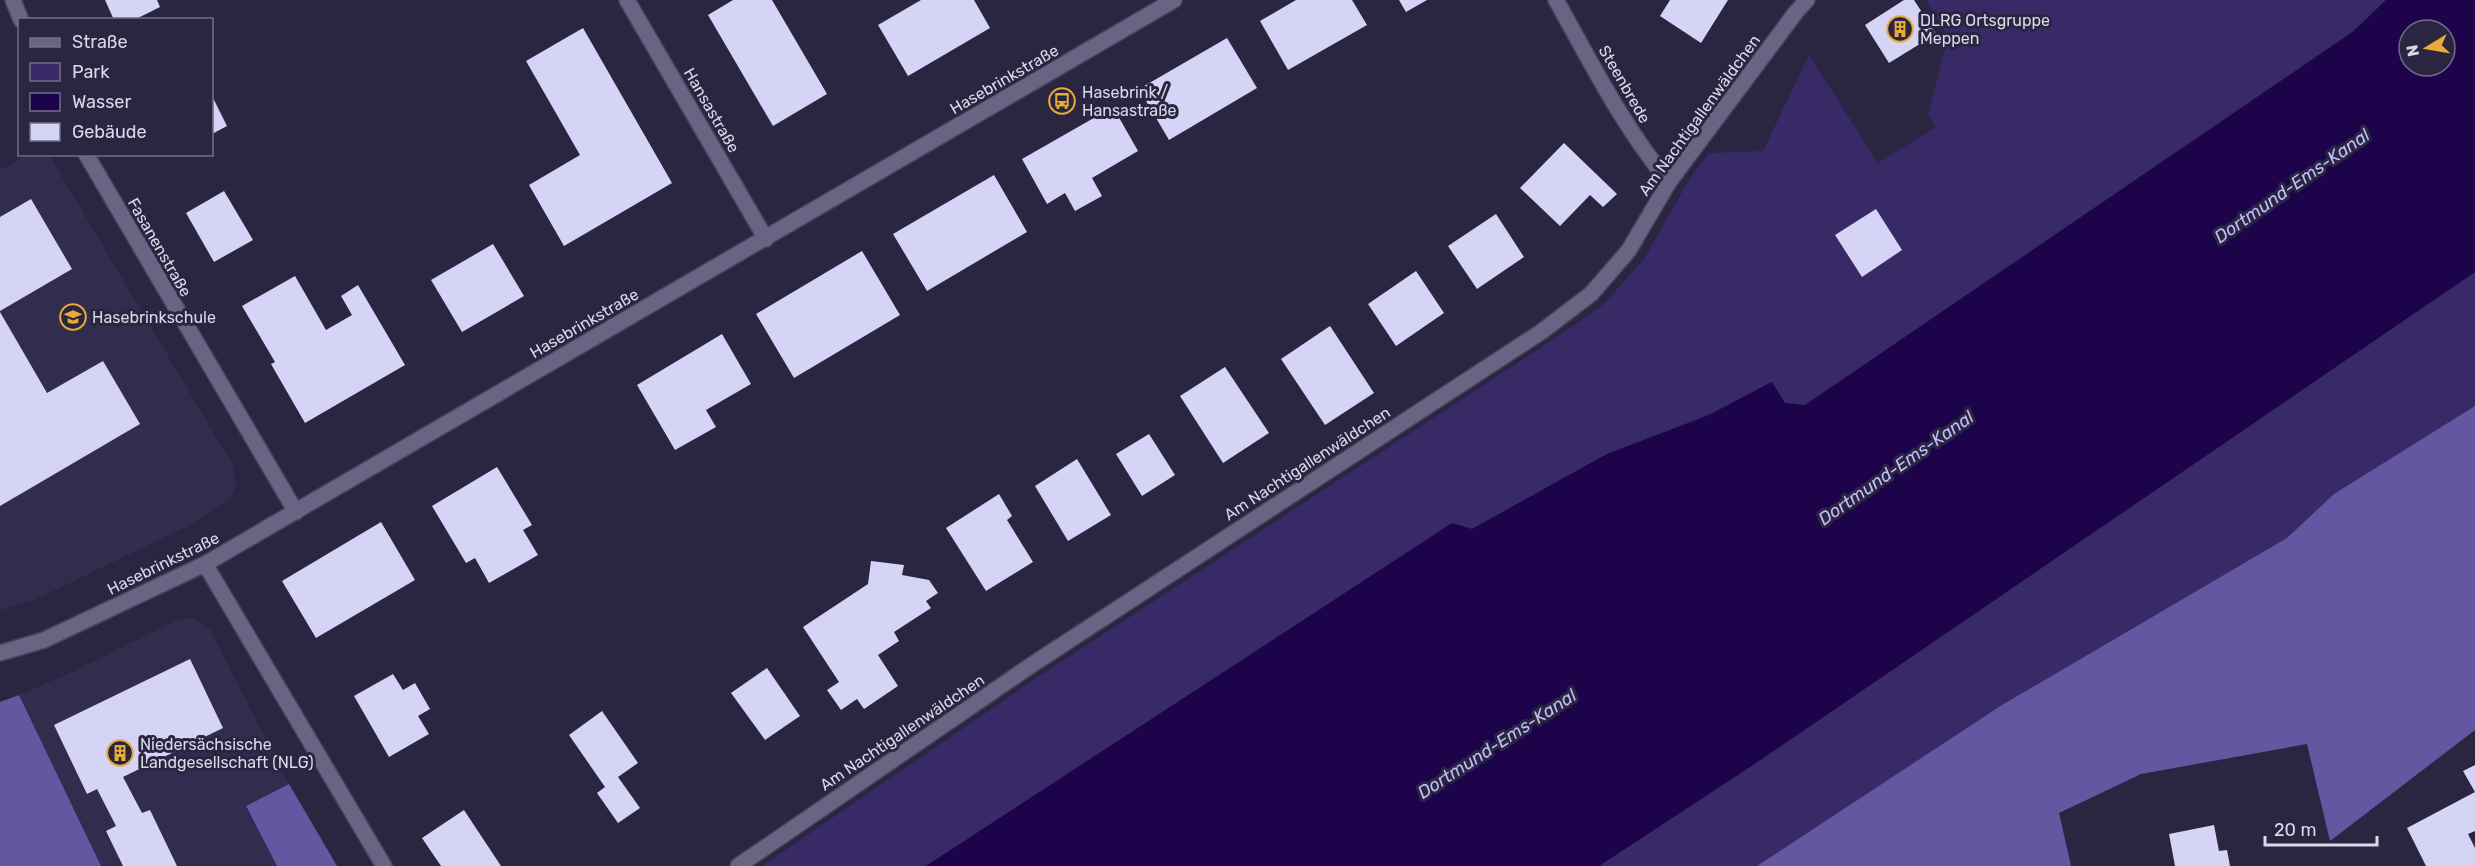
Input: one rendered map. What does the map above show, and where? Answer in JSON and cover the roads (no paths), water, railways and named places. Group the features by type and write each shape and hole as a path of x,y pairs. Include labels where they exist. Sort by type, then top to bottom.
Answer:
{"street":[{"path":"13,0 20,18"},
{"name":"Hansastraße","path":"627,0 766,238"},
{"name":"Hasebrinkstraße","path":"0,653 44,640 205,564 1174,0"},
{"name":"Steenbrede","path":"1556,0 1631,131 1647,156 1669,182"},
{"name":"Am Nachtigallenwäldchen","path":"738,866 1030,666 1541,332 1591,294 1629,250 1669,182 1807,0"},
{"name":"Fasanenstraße","path":"87,156 296,512"},
{"path":"205,564 384,866"}],"water":[{"name":"Dortmund-Ems-Kanal","path":"2386,0 2475,0 2475,272 1756,763 1599,866 926,866 1452,523 1472,529 1607,454 1709,415 1772,382 1785,403 1805,405 2353,32"}],"place":[{"name":"DLRG Ortsgruppe Meppen","path":"1900,29"},
{"name":"Hasebrink / Hansastraße","path":"1062,101"},
{"name":"Hasebrinkschule","path":"73,317"},
{"name":"Niedersächsische Landgesellschaft (NLG)","path":"120,753"}]}
